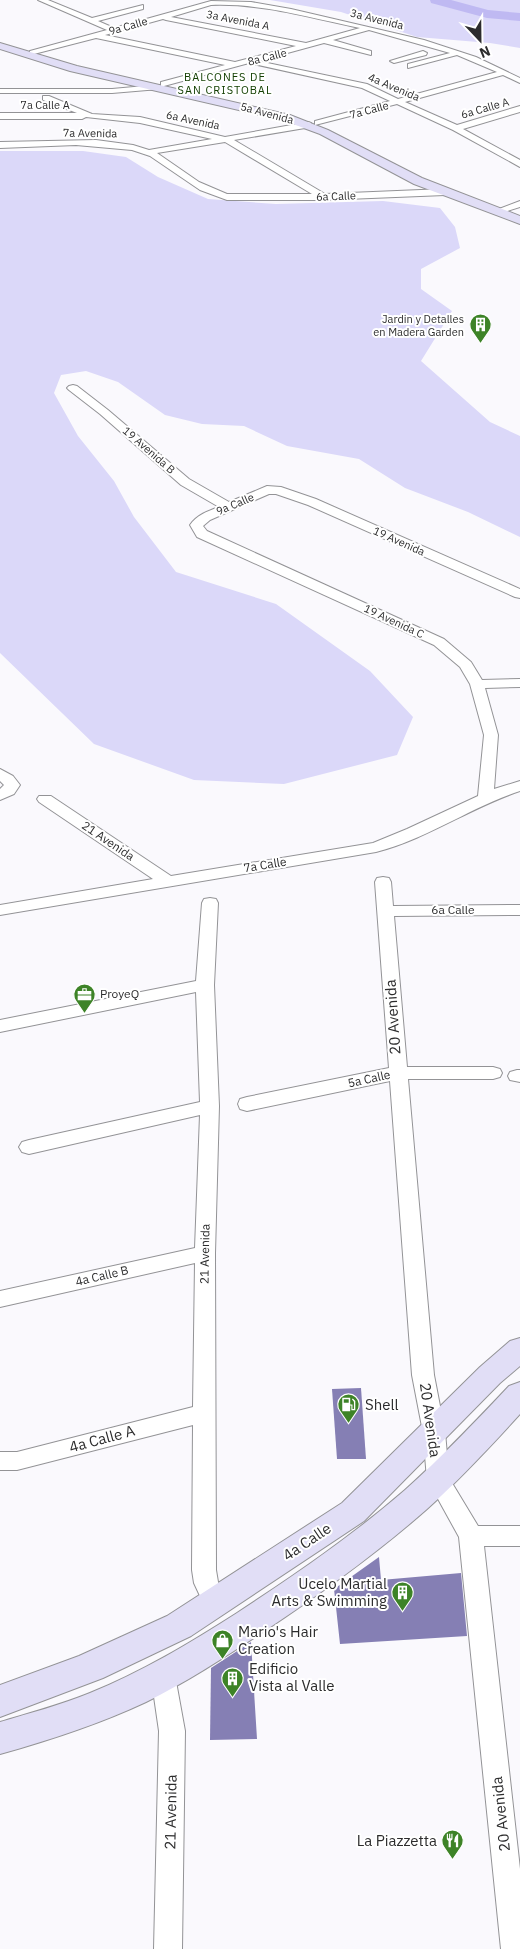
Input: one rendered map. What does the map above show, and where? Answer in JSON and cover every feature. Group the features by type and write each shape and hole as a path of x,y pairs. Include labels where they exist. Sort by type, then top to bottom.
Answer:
{"street":[{"path":"42,0 113,30"},
{"name":"9a Calle","path":"33,53 222,1"},
{"name":"3a Avenida","path":"222,1 234,1 289,11 441,48 470,57 520,80"},
{"path":"91,21 140,7"},
{"name":"3a Avenida A","path":"161,17 310,46"},
{"name":"8a Calle","path":"0,91 112,91 160,86 369,29"},
{"path":"95,35 234,65"},
{"path":"326,41 368,53"},
{"name":"5a Avenida","path":"1,44 124,78"},
{"name":"5a Avenida","path":"1,44 48,62 277,112 313,124 342,141 445,192 520,220"},
{"path":"394,62 441,48"},
{"path":"411,66 458,53"},
{"path":"427,71 470,57"},
{"name":"4a Avenida","path":"249,61 364,86 401,101 515,157 520,164"},
{"name":"7a Calle","path":"150,152 313,124 506,72"},
{"name":"6a Avenida","path":"0,82 30,91 91,116 140,120 228,140 322,197"},
{"name":"6a Calle A","path":"456,128 520,109"},
{"name":"7a Calle A","path":"0,116 91,116"},
{"name":"7a Avenida","path":"0,145 119,144 150,152 203,188 214,194 227,197"},
{"name":"5a Avenida","path":"418,178 520,214"},
{"name":"6a Calle","path":"227,197 322,197 445,192"},
{"path":"504,208 520,204"},
{"name":"19 Avenida B","path":"73,388 104,412 185,482 229,507"},
{"name":"9a Calle","path":"196,525 206,517 267,490 277,490"},
{"name":"19 Avenida","path":"277,490 305,499 520,594"},
{"name":"19 Avenida C","path":"196,525 202,534 438,642 466,665 478,684 492,735 486,796"},
{"path":"478,684 520,683"},
{"path":"0,774 10,781 6,791"},
{"name":"7a Calle","path":"0,910 376,847 394,842 486,796 520,786"},
{"name":"21 Avenida","path":"45,799 170,883"},
{"name":"20 Avenida","path":"383,882 423,1375 434,1432 438,1479 471,1536 516,1943"},
{"name":"21 Avenida","path":"210,903 205,985 210,1106 205,1253 204,1570 206,1583 216,1603"},
{"name":"6a Calle","path":"385,911 520,910"},
{"path":"0,1026 205,985"},
{"name":"5a Calle","path":"247,1104 397,1073 492,1073"},
{"path":"29,1147 210,1106"},
{"name":"4a Calle B","path":"0,1298 205,1253"},
{"name":"4a Calle","path":"0,1701 45,1687 153,1640 180,1626 353,1512 490,1375 520,1349"},
{"path":"0,1738 59,1722 120,1698 204,1653 326,1570 385,1525 438,1479 520,1394"},
{"name":"4a Calle A","path":"0,1461 17,1461 204,1413"},
{"path":"471,1536 520,1536"},
{"name":"21 Avenida","path":"162,1676 172,1731 168,1949"}],"shaded area":[{"path":"270,0 520,0 520,48 490,43 417,37 341,12"},
{"path":"0,151 83,151 126,157 158,177 208,199 276,204 383,201 440,208 455,227 460,248 421,269 421,289 452,311 421,361 490,422 520,436 520,537 468,512 405,488 359,459 287,446 244,426 202,424 165,415 118,382 86,371 61,375 54,393 78,436 114,481 134,517 176,572 276,604 370,671 413,717 397,755 284,784 194,780 94,744 0,653"}],"building":[{"name":"Shell","path":"361,1388 366,1459 337,1459 332,1389"},
{"name":"Ucelo Martial Arts & Swimming","path":"379,1557 381,1580 461,1573 467,1636 340,1644 334,1589"},
{"name":"Edificio Vista al Valle","path":"251,1642 257,1739 210,1740 211,1668"}],"waterway":[{"path":"436,0 487,14 520,17"}],"place":[{"name":"Jardin y Detalles en Madera Garden","path":"480,344"},
{"name":"ProyeQ","path":"84,1013"},
{"name":"Shell","path":"349,1424"},
{"name":"Ucelo Martial Arts & Swimming","path":"403,1612"},
{"name":"Mario's Hair Creation","path":"222,1660"},
{"name":"Edificio Vista al Valle","path":"233,1697"},
{"name":"La Piazzetta","path":"453,1860"}],"district":[{"name":"BALCONES DE SAN CRISTOBAL","path":"225,83"}]}
